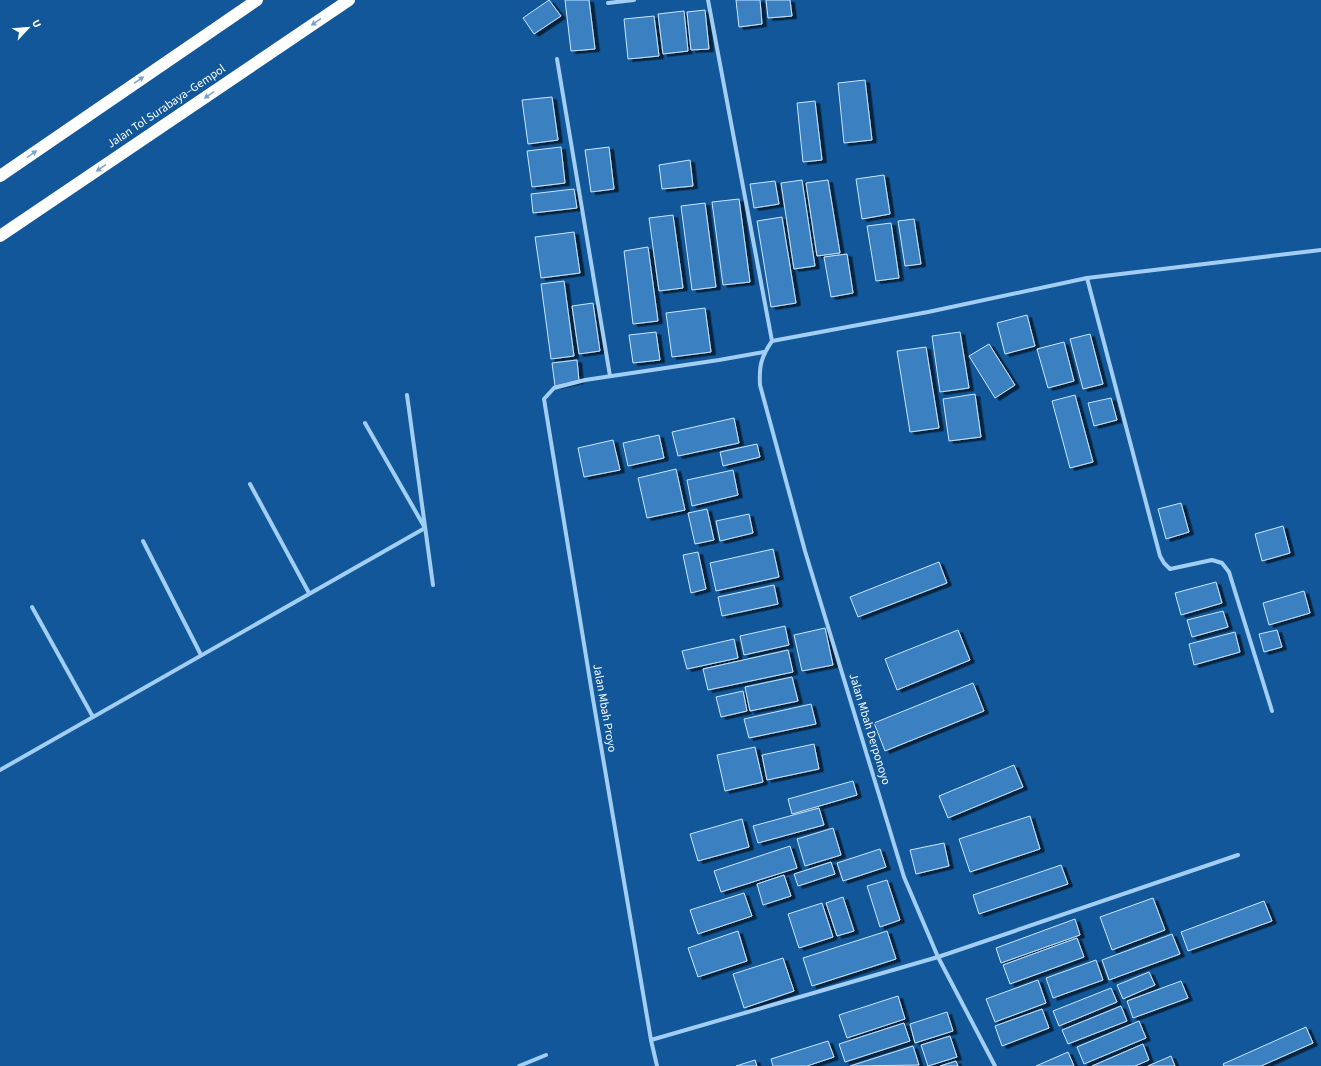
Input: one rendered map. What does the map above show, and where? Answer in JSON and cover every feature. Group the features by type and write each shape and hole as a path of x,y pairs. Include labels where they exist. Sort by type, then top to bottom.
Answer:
{"highway":[{"path":"0,176 257,0"},
{"name":"Jalan Tol Surabaya–Gempol","path":"0,236 349,0"}],"street":[{"path":"608,3 634,0"},
{"path":"708,0 772,341"},
{"path":"557,59 610,376 764,352 772,341 928,312 1087,278 1321,250"},
{"path":"1087,278 1160,556 1170,569 1212,560 1222,563 1229,572 1272,711"},
{"name":"Jalan Mbah Derponoyo","path":"764,352 759,369 760,385 805,551 904,877 938,957 995,1066"},
{"name":"Jalan Mbah Proyo","path":"610,376 585,380 554,388 544,399 592,692 651,1040 657,1066"},
{"path":"407,395 433,585"},
{"path":"365,423 425,528"},
{"path":"250,484 309,593"},
{"path":"0,770 425,528"},
{"path":"143,541 201,655"},
{"path":"32,607 93,717"},
{"path":"651,1040 938,957 1238,855"},
{"path":"522,1066 546,1055"}],"building":[{"path":"549,0 561,16 534,34 523,18"},
{"path":"565,0 589,0 595,49 571,51"},
{"path":"736,0 760,0 762,24 739,27"},
{"path":"766,0 790,0 792,16 768,18"},
{"path":"705,10 709,49 691,50 687,12"},
{"path":"684,11 688,51 663,54 658,14"},
{"path":"654,16 659,56 628,59 624,19"},
{"path":"865,80 872,140 844,143 838,83"},
{"path":"552,97 558,140 528,144 522,100"},
{"path":"815,101 822,160 803,162 797,103"},
{"path":"561,147 565,183 532,187 527,151"},
{"path":"609,147 614,189 591,192 585,150"},
{"path":"690,160 693,186 662,189 659,165"},
{"path":"884,175 890,214 862,219 856,179"},
{"path":"802,180 815,266 794,269 781,183"},
{"path":"828,180 840,253 817,256 806,183"},
{"path":"775,181 779,204 754,208 750,184"},
{"path":"574,189 577,208 533,213 531,194"},
{"path":"739,199 750,282 723,285 712,202"},
{"path":"705,203 716,287 692,290 681,206"},
{"path":"673,215 683,288 659,291 649,218"},
{"path":"782,217 796,303 771,307 757,221"},
{"path":"914,219 921,264 905,266 898,221"},
{"path":"891,223 899,278 876,281 867,226"},
{"path":"574,232 580,273 541,278 535,237"},
{"path":"648,247 658,321 633,324 624,251"},
{"path":"847,254 853,293 831,297 824,257"},
{"path":"564,281 574,356 551,359 541,284"},
{"path":"593,303 600,351 579,354 572,306"},
{"path":"705,308 711,352 672,357 666,313"},
{"path":"1027,315 1035,346 1005,354 997,323"},
{"path":"656,332 660,360 633,363 629,335"},
{"path":"960,332 969,388 940,392 932,336"},
{"path":"1090,334 1103,384 1083,389 1070,339"},
{"path":"1064,342 1074,381 1048,388 1037,349"},
{"path":"989,344 1015,385 995,398 969,356"},
{"path":"926,347 939,428 910,432 897,351"},
{"path":"577,360 579,381 555,386 552,363"},
{"path":"975,394 981,437 949,441 943,399"},
{"path":"1075,395 1093,462 1070,468 1052,401"},
{"path":"1111,398 1117,420 1094,426 1088,403"},
{"path":"734,418 739,443 678,456 672,432"},
{"path":"659,435 664,458 628,466 623,443"},
{"path":"613,440 620,470 584,477 578,448"},
{"path":"757,444 760,457 723,466 720,452"},
{"path":"676,469 685,510 647,518 638,478"},
{"path":"733,470 738,495 692,506 687,480"},
{"path":"1181,503 1189,532 1166,539 1158,509"},
{"path":"707,509 714,540 695,544 688,513"},
{"path":"749,514 753,533 720,541 716,521"},
{"path":"1283,526 1290,553 1262,561 1255,534"},
{"path":"773,549 779,577 716,591 710,563"},
{"path":"698,552 706,589 691,593 683,555"},
{"path":"939,562 947,583 858,617 850,597"},
{"path":"1216,582 1222,603 1181,615 1175,593"},
{"path":"774,585 778,604 722,616 718,597"},
{"path":"1304,591 1310,613 1269,625 1263,603"},
{"path":"1223,611 1228,627 1192,637 1187,620"},
{"path":"785,626 789,645 744,655 740,636"},
{"path":"825,628 833,665 802,671 794,635"},
{"path":"958,630 970,660 897,690 885,659"},
{"path":"1277,630 1282,647 1264,652 1259,634"},
{"path":"1235,632 1240,652 1194,665 1189,644"},
{"path":"734,639 738,658 687,669 682,651"},
{"path":"788,650 793,672 708,690 703,669"},
{"path":"792,677 798,701 750,711 745,687"},
{"path":"973,683 984,711 885,751 874,723"},
{"path":"743,691 747,711 721,717 716,697"},
{"path":"811,704 816,724 749,738 744,719"},
{"path":"814,744 819,769 767,780 762,755"},
{"path":"755,747 763,782 725,791 717,755"},
{"path":"1014,765 1023,787 948,818 939,796"},
{"path":"853,781 857,795 792,814 788,799"},
{"path":"819,808 824,825 758,843 753,826"},
{"path":"1030,816 1040,849 970,872 959,839"},
{"path":"742,819 749,847 698,861 690,834"},
{"path":"833,828 841,855 805,866 797,839"},
{"path":"944,843 949,866 916,874 910,850"},
{"path":"790,846 797,868 721,892 714,871"},
{"path":"880,849 886,867 843,881 837,863"},
{"path":"831,862 835,874 798,886 794,874"},
{"path":"1061,865 1068,884 979,914 973,895"},
{"path":"784,875 791,896 763,905 757,884"},
{"path":"887,880 900,920 880,927 867,886"},
{"path":"744,893 752,916 698,934 690,910"},
{"path":"843,897 854,931 837,936 826,903"},
{"path":"1153,898 1165,930 1112,950 1100,917"},
{"path":"1264,901 1272,921 1188,951 1181,932"},
{"path":"822,903 833,937 799,948 788,914"},
{"path":"1075,919 1080,935 1001,963 996,948"},
{"path":"738,931 747,961 698,977 688,948"},
{"path":"887,931 896,959 812,986 803,958"},
{"path":"1172,934 1180,954 1109,980 1102,960"},
{"path":"1077,938 1084,957 1010,984 1003,965"},
{"path":"783,958 794,991 744,1008 733,974"},
{"path":"1096,960 1103,980 1053,998 1046,978"},
{"path":"1149,972 1155,985 1123,999 1117,985"},
{"path":"1038,980 1046,1003 995,1022 986,999"},
{"path":"1181,981 1188,998 1133,1018 1127,1001"},
{"path":"1111,988 1117,1002 1059,1026 1053,1011"},
{"path":"898,996 905,1019 847,1038 839,1015"},
{"path":"1121,1006 1127,1021 1068,1044 1062,1030"},
{"path":"1042,1009 1049,1028 1002,1046 995,1026"},
{"path":"947,1012 953,1031 915,1043 910,1024"},
{"path":"1139,1021 1146,1038 1084,1064 1077,1047"},
{"path":"904,1023 910,1041 845,1062 839,1044"},
{"path":"1306,1027 1313,1043 1261,1066 1224,1066 1223,1064"},
{"path":"950,1036 957,1057 928,1066 921,1045"},
{"path":"828,1041 834,1057 807,1066 773,1066 771,1059"},
{"path":"1143,1044 1149,1060 1135,1066 1092,1066"},
{"path":"913,1046 919,1065 850,1066"},
{"path":"1068,1052 1074,1066 1036,1066"},
{"path":"1171,1056 1175,1066 1148,1066"},
{"path":"755,1060 757,1066 736,1066"},
{"path":"956,1061 958,1066 940,1066"}]}
